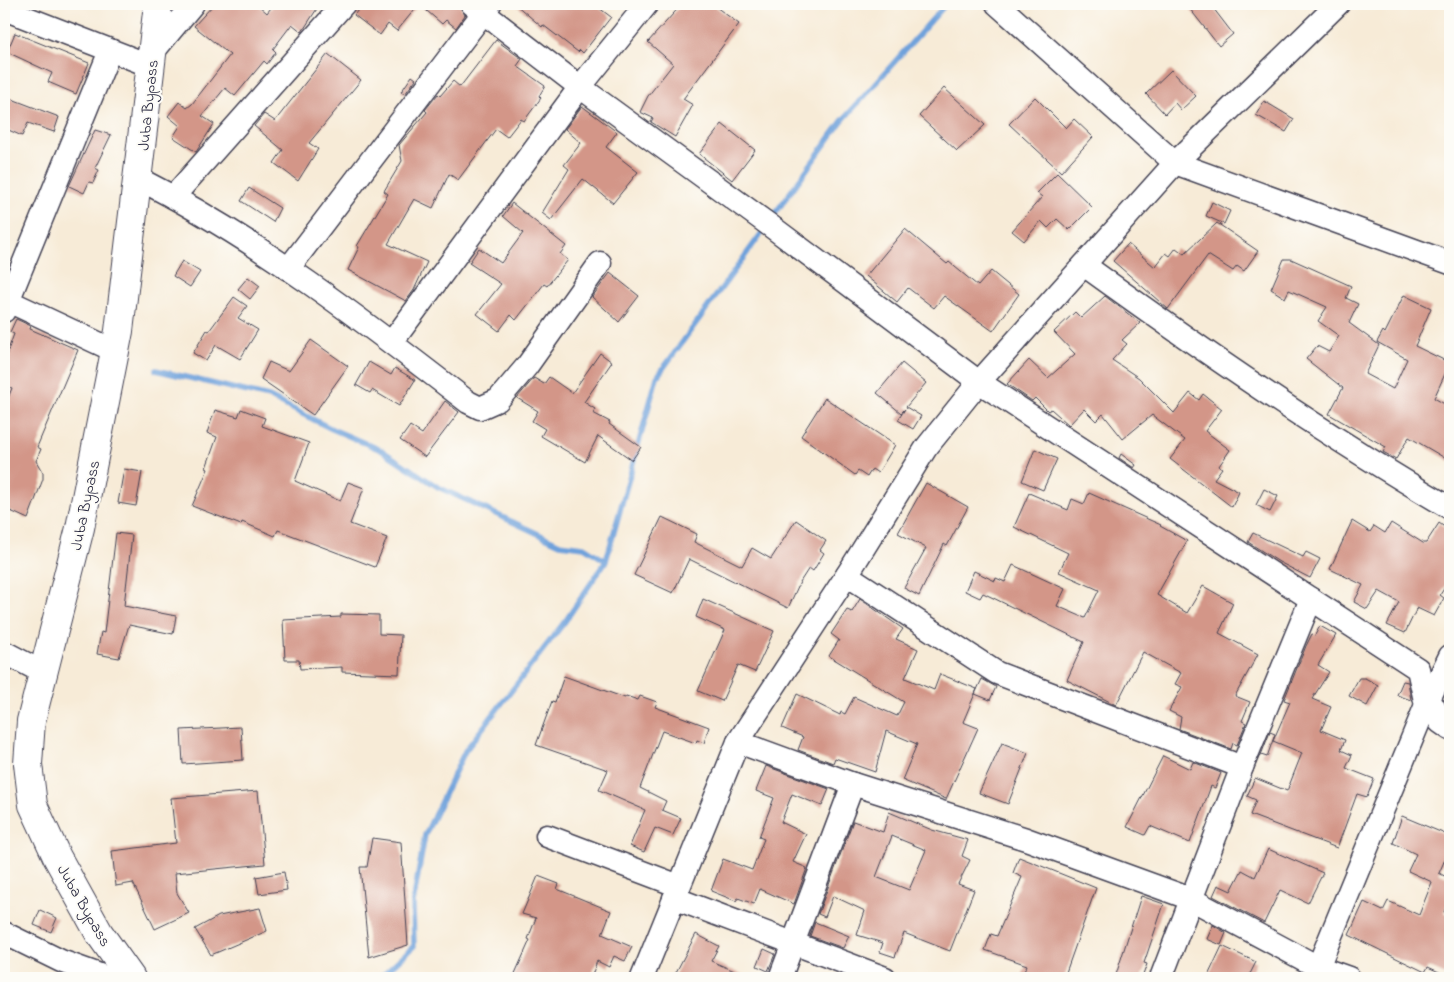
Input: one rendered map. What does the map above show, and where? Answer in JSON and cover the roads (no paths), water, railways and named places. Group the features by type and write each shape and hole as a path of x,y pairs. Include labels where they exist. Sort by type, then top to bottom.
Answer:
{"main road":[{"name":"Juba Bypass","path":"131,978 99,933 57,857 33,805 28,764 30,721 80,528 115,351 139,179 158,4"}],"street":[{"path":"4,9 110,51 152,59 193,4"},
{"path":"173,197 344,4"},
{"path":"392,342 580,87 647,4"},
{"path":"997,4 1175,163 1450,263"},
{"path":"642,978 738,742 847,575 926,448 979,382 1175,163 1338,4"},
{"path":"288,268 482,7 580,87 760,218 979,382 1107,474 1430,698"},
{"path":"110,51 5,304 115,351"},
{"path":"139,179 173,197 288,268 392,342 468,402 480,408 498,400 527,366 600,263"},
{"path":"1084,265 1221,363 1364,457 1450,508"},
{"path":"979,382 1418,670 1440,722 1450,729"},
{"path":"847,575 996,673 1242,767"},
{"path":"1161,978 1242,767 1311,599"},
{"path":"4,652 42,672"},
{"path":"1318,967 1430,698 1450,656"},
{"path":"738,742 853,784 1026,839 1191,899 1318,967 1349,978"},
{"path":"780,978 853,784"},
{"path":"546,836 794,945 885,978"},
{"path":"4,933 61,961 108,978"}],"waterway":[{"path":"771,219 842,121 946,4"},
{"path":"379,978 414,946 413,903 425,835 465,751 566,620 606,561 657,377 766,227"},
{"path":"156,370 269,397 332,429 381,450 438,487 560,544 584,547 606,561"}]}
